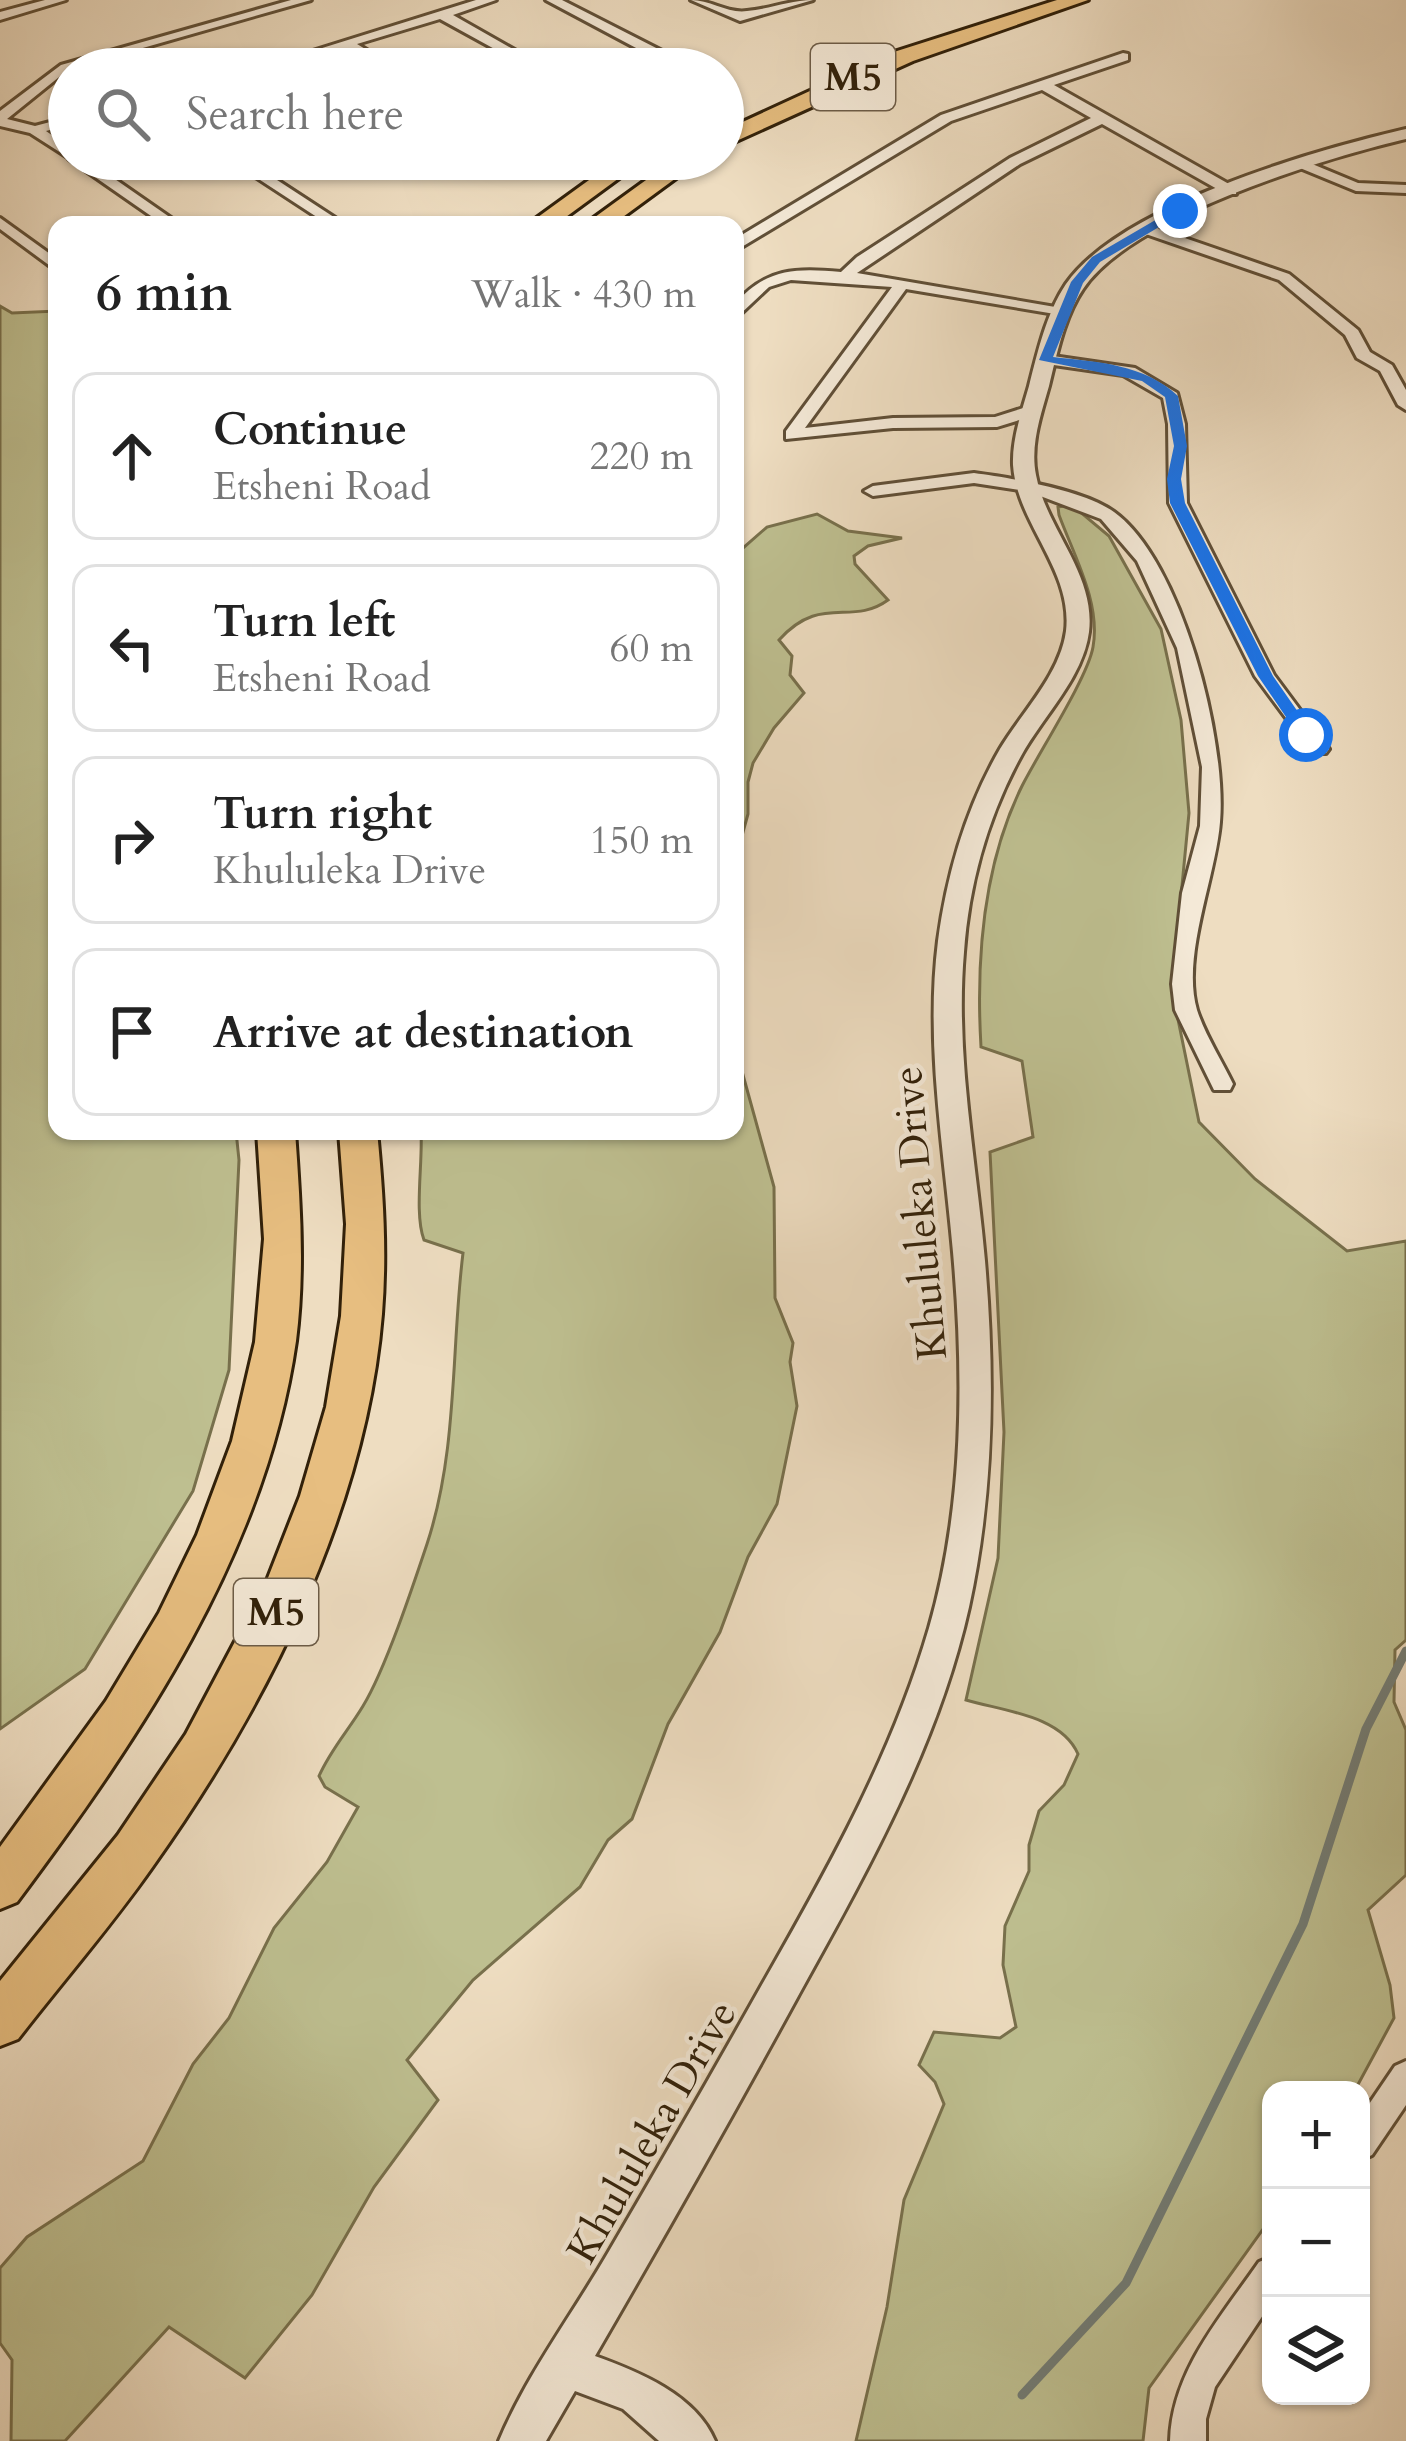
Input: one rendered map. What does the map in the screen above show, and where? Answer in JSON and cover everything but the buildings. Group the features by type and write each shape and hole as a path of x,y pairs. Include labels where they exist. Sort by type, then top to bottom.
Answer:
{"main road":[{"path":"965,11 1003,0"},
{"name":"M5","path":"744,130 904,56 1078,0"},
{"path":"551,216 603,180"},
{"path":"609,216 660,180"},
{"name":"M5","path":"0,1886 136,1700 198,1589 224,1531 262,1406 281,1306 284,1187 277,1140"},
{"name":"M5","path":"0,2021 151,1830 225,1710 290,1582 328,1471 356,1367 365,1268 358,1140"}],"street":[{"path":"0,16 60,0"},
{"path":"136,48 305,0"},
{"path":"329,48 490,0"},
{"path":"552,0 647,48"},
{"path":"697,0 740,17 807,0"},
{"path":"442,15 502,48"},
{"path":"345,43 354,48"},
{"path":"744,240 946,118 1124,57"},
{"path":"0,120 48,82"},
{"path":"1040,82 1231,191"},
{"path":"846,275 1015,161 1102,118"},
{"path":"0,120 35,130 48,139"},
{"path":"35,130 48,127"},
{"name":"Khululeka Drive","path":"521,2441 871,1826 911,1738 951,1610 970,1502 976,1395 969,1260 948,1056 956,910 968,850 994,784 1079,632 1073,588 1030,486 1024,451 1061,313 1077,282 1096,260 1145,229 1231,191 1406,134"},
{"path":"1305,165 1357,187 1406,189"},
{"path":"106,180 160,216"},
{"path":"268,180 325,216"},
{"path":"0,222 48,259"},
{"path":"1145,229 1284,278 1352,333 1363,356 1385,368 1406,405"},
{"path":"744,305 766,282 804,272 846,275 1061,313"},
{"path":"900,286 792,435 893,423 997,422 1033,410"},
{"path":"1046,360 1106,366 1147,378 1172,396 1180,446 1174,479 1178,503 1265,676 1319,749"},
{"path":"873,491 974,478 1030,486 1088,504 1116,524 1144,560 1186,648 1203,708 1212,767 1210,826 1193,893 1183,984 1186,1010 1222,1084"},
{"path":"1370,2131 1406,2078"},
{"path":"1188,2441 1186,2426 1201,2382 1262,2288"},
{"path":"566,2366 637,2393 693,2441"}],"green space":[{"path":"0,306 12,313 48,311 48,1140 237,1140 239,1160 229,1370 193,1491 85,1669 0,1729"},
{"path":"1058,507 1078,510 1109,536 1161,629 1181,720 1189,813 1172,990 1199,1122 1255,1179 1347,1251 1406,1241 1406,1640 1395,1650 1394,1702 1406,1730 1406,1875 1368,1910 1390,1985 1394,2018 1360,2081 1262,2081 1262,2231 1149,2388 1143,2441 856,2441 887,2307 904,2200 944,2104 935,2082 919,2065 934,2032 1000,2038 1016,2027 1003,1965 1005,1926 1029,1871 1029,1845 1039,1811 1064,1785 1078,1754 1070,1741 1045,1723 966,1700 998,1558 1004,1432 990,1152 1033,1137 1022,1061 981,1047 985,914 1009,816 1093,647 1090,597"},
{"path":"817,514 848,531 902,538 868,546 854,556 855,564 888,600 861,611 809,618 779,640 792,656 790,675 804,693 774,728 753,763 744,828 744,547 767,527"},
{"path":"744,1079 774,1187 775,1298 793,1343 790,1362 797,1406 777,1504 748,1557 720,1632 668,1724 632,1819 608,1840 580,1887 473,1980 407,2060 438,2100 374,2187 312,2295 245,2378 169,2327 65,2441 11,2441 12,2360 0,2343 0,2268 27,2237 143,2161 193,2064 229,2018 274,1928 327,1862 358,1807 325,1787 319,1776 371,1690 398,1627 437,1508 449,1436 463,1253 424,1240 419,1202 421,1140 744,1140"}],"waterway":[{"path":"1022,2395 1126,2283 1303,1924 1366,1729 1406,1651"}],"route":[{"path":"1180,211 1096,260 1077,282 1061,313 1046,360 1106,366 1147,378 1172,396 1180,446 1174,479 1178,503 1265,676 1306,735"}]}
